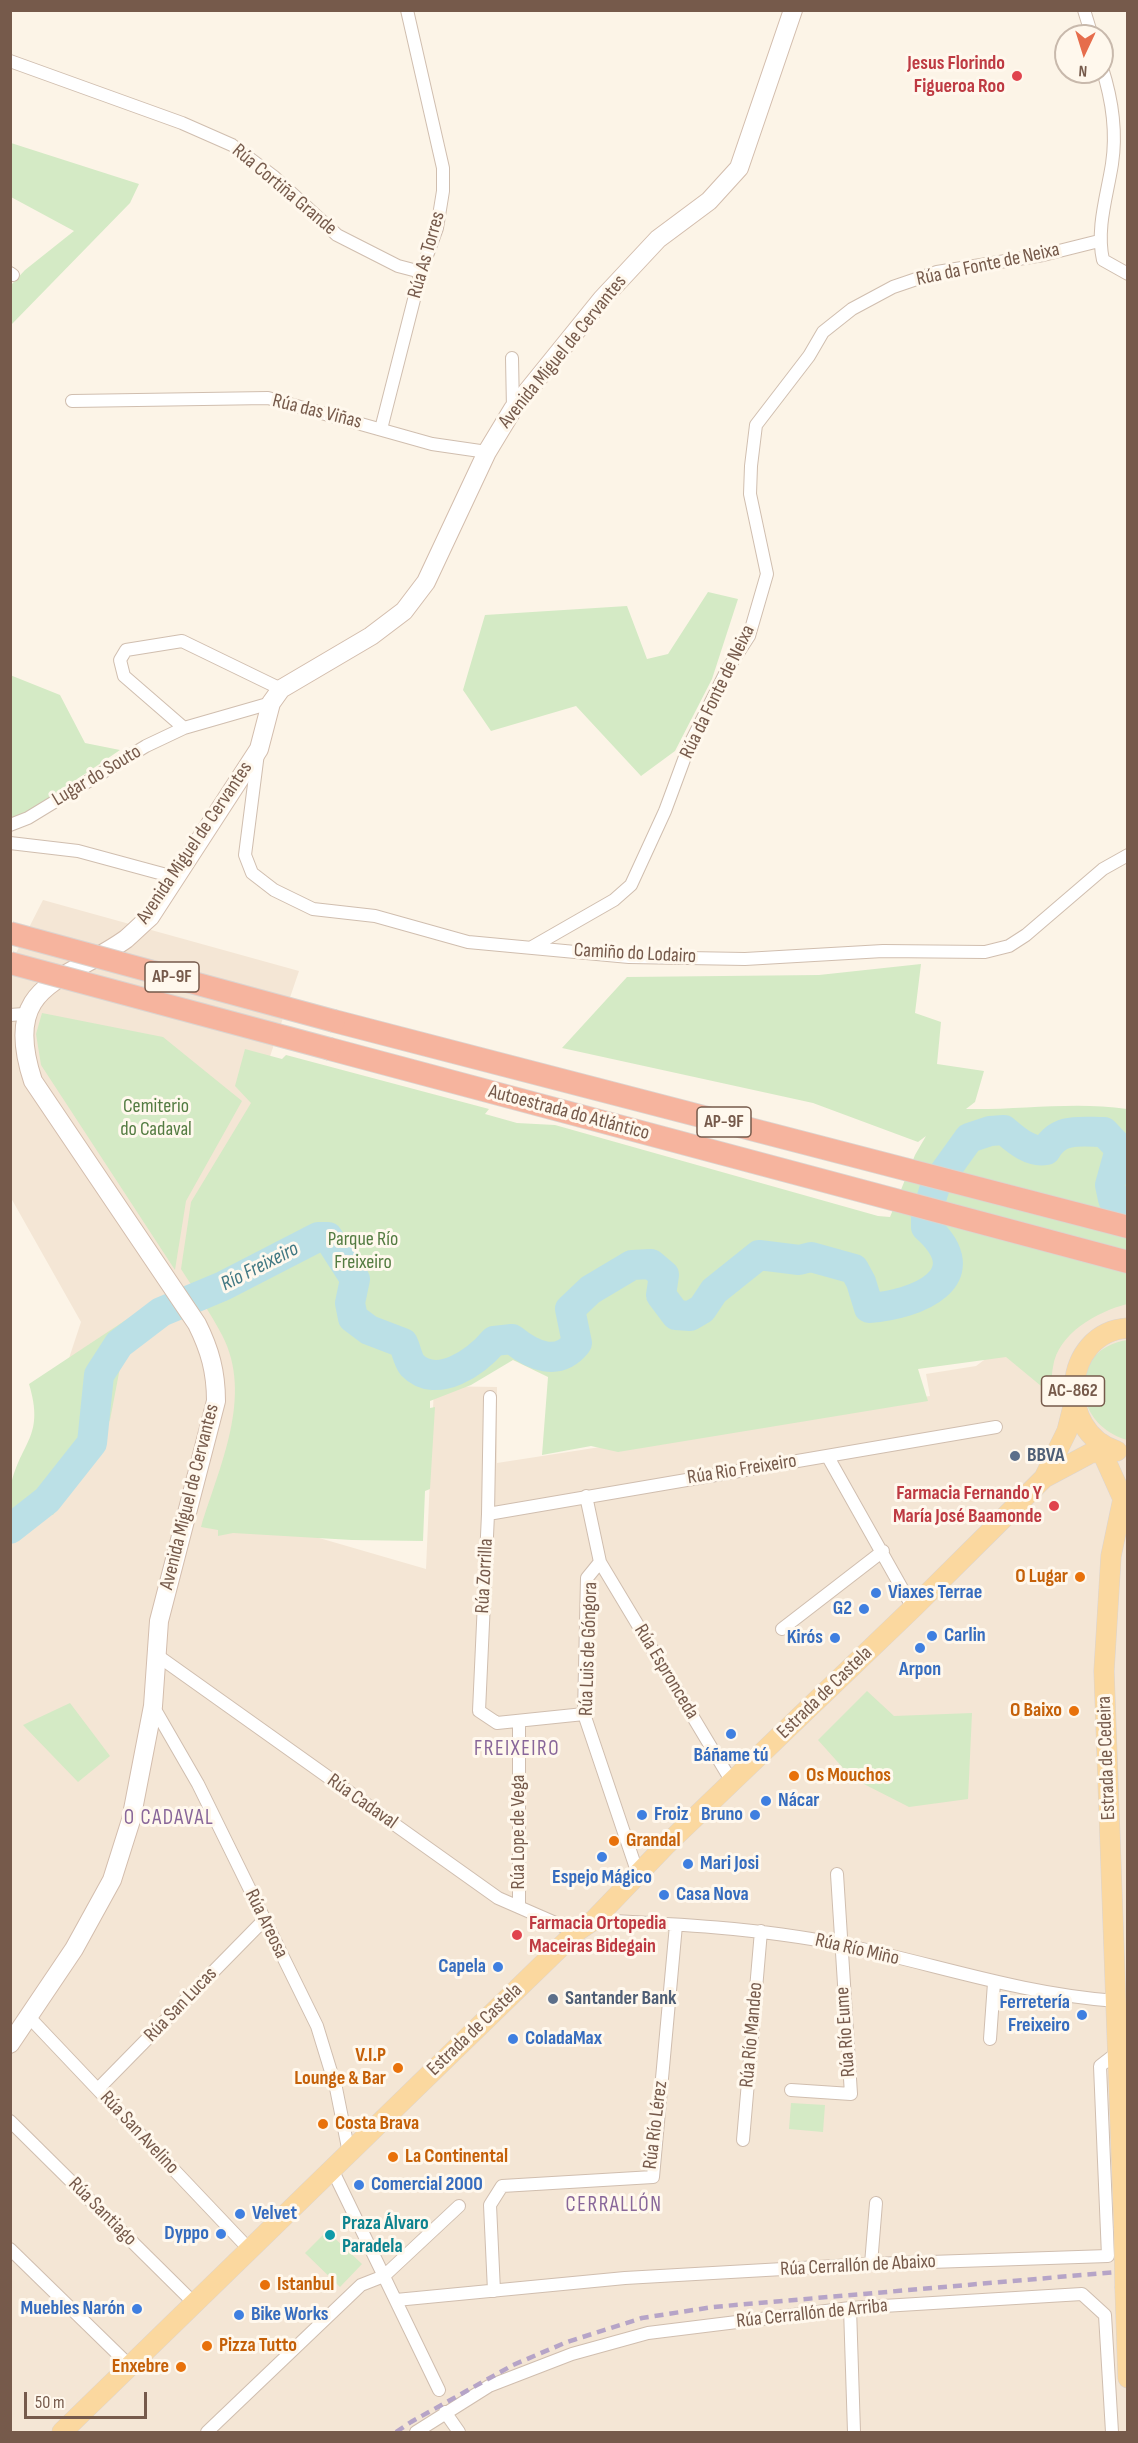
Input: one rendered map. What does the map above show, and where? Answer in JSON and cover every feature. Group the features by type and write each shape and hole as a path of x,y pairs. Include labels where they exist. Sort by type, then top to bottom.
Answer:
{"highway":[{"name":"Autoestrada do Atlántico","path":"10,933 487,1062 1128,1227"},
{"name":"Autoestrada do Atlántico","path":"10,963 1128,1262"},
{"path":"908,1169 1035,1193 1128,1217"}],"main road":[{"name":"AC-862","path":"1110,1449 1079,1418 1074,1403 1073,1383 1078,1365 1089,1348 1104,1336 1128,1328"},
{"name":"AC-862","path":"1044,1478 1067,1431 1074,1403"},
{"name":"AC-862","path":"1044,1478 1091,1453 1110,1449"},
{"path":"1110,1449 1110,1473 1125,1495"},
{"path":"1066,1466 1083,1465 1110,1473"},
{"name":"Estrada de Castela","path":"72,2429 249,2249 576,1932 594,1920 638,1874 1044,1478"},
{"name":"Estrada de Cedeira","path":"1125,1495 1111,1556 1104,1671 1116,2001 1122,2027 1118,2052 1128,2378"}],"street":[{"name":"Rúa As Torres","path":"381,429 421,272 437,228 443,191 443,168 407,10"},
{"name":"Avenida Miguel de Cervantes","path":"10,2043 74,1949 112,1880 131,1820 153,1707 159,1621 216,1401 216,1378 209,1348 197,1324 33,1081 21,1053 17,1014 45,983 126,939 150,916 259,749 276,696 371,636 404,611 426,582 487,452 513,410 602,299 658,239 709,201 739,168 793,10"},
{"name":"Rúa Cortiña Grande","path":"10,61 182,123 232,145 273,176 337,235 398,266 421,272"},
{"path":"1106,84 1114,119 1113,161 1099,241 1103,260 1128,274"},
{"name":"Rúa da Fonte de Neixa","path":"532,947 614,900 631,885 665,811 689,747 727,670 750,636 768,574 750,494 756,425 808,357 823,332 852,309 892,287 937,272 1043,255 1099,241"},
{"path":"512,358 513,410"},
{"name":"Rúa das Viñas","path":"72,401 268,398 432,444 487,452"},
{"path":"184,728 124,676 120,660 126,650 182,641 276,696"},
{"name":"Lugar do Souto","path":"10,825 28,818 146,746 184,728 276,696"},
{"name":"Camiño do Lodairo","path":"259,749 245,855 252,873 274,890 313,909 375,916 468,942 629,957 745,959 883,951 985,952 1009,946 1026,935 1103,869 1128,855"},
{"path":"10,843 78,851 174,877"},
{"name":"Rúa Zorrilla","path":"490,1397 488,1514 479,1711 497,1723 519,1722"},
{"name":"Rúa Rio Freixeiro","path":"488,1514 996,1427"},
{"path":"828,1457 883,1551 913,1608"},
{"name":"Rúa Espronceda","path":"586,1496 600,1562 732,1782"},
{"path":"782,1629 883,1551"},
{"name":"Rúa Luis de Góngora","path":"600,1562 587,1578 584,1714 638,1874"},
{"name":"Rúa Cadaval","path":"158,1656 498,1898 576,1932"},
{"name":"Rúa Areosa","path":"153,1707 198,1784 317,2026 336,2088 349,2153"},
{"path":"519,1722 584,1714"},
{"name":"Rúa Lope de Vega","path":"519,1722 519,1907"},
{"name":"Rúa Río Eume","path":"791,2090 851,2094 837,1874"},
{"name":"Rúa Río Miño","path":"594,1920 761,1931 840,1944 994,1983 1082,1999 1116,2001"},
{"name":"Rúa San Lucas","path":"98,2089 264,1921"},
{"name":"Rúa Río Lérez","path":"494,2291 490,2205 502,2186 653,2177 676,1925"},
{"name":"Rúa Río Mandeo","path":"743,2140 761,1931"},
{"path":"990,2039 994,1983"},
{"name":"Rúa San Avelino","path":"29,2017 249,2249"},
{"name":"Rúa Cerrallón de Abaixo","path":"396,2300 625,2278 871,2264 1108,2256 1100,2066 1118,2052"},
{"name":"Rúa Santiago","path":"10,2121 194,2303"},
{"path":"332,2169 439,2390"},
{"path":"871,2264 876,2203"},
{"path":"207,2433 361,2285 384,2276 459,2206"},
{"path":"10,2249 131,2367"},
{"name":"Rúa Cerrallón de Arriba","path":"416,2433 445,2412 489,2386 561,2358 648,2333 850,2308 1082,2294 1105,2315 1112,2433"},
{"path":"850,2308 854,2433"},
{"path":"445,2412 459,2433"}],"shaded area":[{"path":"43,900 299,971 212,1227 245,1326 240,1515 426,1569 434,1386 497,1387 497,1463 930,1396 926,1374 976,1366 1127,1254 1127,2432 11,2432 11,1533 81,1322 11,1198 11,963"}],"green space":[{"path":"11,143 139,184 130,203 11,325 11,285 25,270 74,231 11,197"},
{"path":"708,592 738,599 712,679 675,751 641,776 576,706 491,731 463,690 485,615 627,606 647,659 668,654"},
{"path":"10,675 60,695 85,743 120,750 16,821 10,819"},
{"name":"Parque Río Freixeiro","path":"921,964 915,1013 941,1022 937,1064 984,1071 975,1102 966,1109 1088,1106 1127,1109 1127,1304 1092,1318 1062,1344 1053,1367 1052,1395 1006,1357 918,1369 928,1401 618,1452 591,1446 542,1455 548,1377 513,1360 471,1385 430,1401 430,1408 435,1407 430,1489 425,1491 423,1541 352,1540 233,1533 218,1536 218,1530 201,1527 230,1431 235,1382 231,1358 222,1335 181,1269 191,1202 251,1103 235,1086 245,1049 282,1059 286,1055 489,1109 485,1114 517,1123 555,1125 878,1216 890,1217 915,1155 926,1136 918,1142 813,1103 562,1048 627,977 819,975"},
{"name":"Cemiterio do Cadaval","path":"42,1013 163,1037 242,1101 186,1201 175,1270 41,1065 36,1034"},
{"path":"156,1300 169,1316 123,1352 110,1420 53,1515 11,1513 11,1485 33,1428 33,1402 29,1384"},
{"path":"1127,1340 1127,1440 1108,1431 1095,1418 1086,1403 1084,1387 1086,1371 1094,1357 1108,1346"},
{"path":"867,1691 894,1716 972,1713 968,1799 909,1807 852,1778 818,1740"},
{"path":"70,1703 110,1756 78,1782 23,1725"},
{"path":"791,2103 825,2105 823,2132 789,2129"},
{"path":"327,2231 362,2264 340,2287 305,2253"}],"waterway":[{"name":"Río Freixeiro","path":"10,1529 47,1500 92,1443 99,1375 119,1344 161,1312 223,1286 318,1237 328,1237 355,1279 350,1303 353,1318 369,1330 403,1343 412,1365 422,1372 433,1375 444,1374 467,1364 478,1357 494,1341 512,1339 537,1354 554,1357 562,1355 577,1343 570,1309 590,1290 632,1265 651,1264 664,1275 661,1295 676,1315 690,1316 702,1309 714,1291 759,1255 799,1260 811,1257 854,1269 861,1282 869,1308 887,1306 923,1294 936,1286 945,1274 948,1261 942,1245 926,1227 926,1215 936,1184 969,1138 990,1131 1004,1130 1034,1150 1046,1150 1057,1137 1071,1132 1104,1132 1120,1149 1110,1185 1113,1199 1128,1202"}],"railway":[{"path":"396,2432 513,2365 567,2342 642,2318 713,2307 1128,2271"}],"place":[{"name":"Jesus Florindo Figueroa Roo","path":"1017,76"},
{"name":"BBVA","path":"1015,1456"},
{"name":"Farmacia Fernando Y María José Baamonde","path":"1054,1506"},
{"name":"O Lugar","path":"1080,1577"},
{"name":"Viaxes Terrae","path":"876,1593"},
{"name":"G2","path":"864,1609"},
{"name":"Carlin","path":"932,1636"},
{"name":"Kirós","path":"835,1638"},
{"name":"Arpon","path":"920,1648"},
{"name":"O Baixo","path":"1074,1711"},
{"name":"Báñame tú","path":"731,1734"},
{"name":"Os Mouchos","path":"794,1776"},
{"name":"Nácar","path":"766,1801"},
{"name":"Froiz","path":"642,1815"},
{"name":"Bruno","path":"755,1815"},
{"name":"Grandal","path":"614,1841"},
{"name":"Espejo Mágico","path":"602,1857"},
{"name":"Mari Josi","path":"688,1864"},
{"name":"Casa Nova","path":"664,1895"},
{"name":"Farmacia Ortopedia Maceiras Bidegain","path":"517,1935"},
{"name":"Capela","path":"498,1967"},
{"name":"Santander Bank","path":"553,1999"},
{"name":"Ferretería Freixeiro","path":"1082,2015"},
{"name":"ColadaMax","path":"513,2039"},
{"name":"V.I.P Lounge & Bar","path":"398,2068"},
{"name":"Costa Brava","path":"323,2124"},
{"name":"La Continental","path":"393,2157"},
{"name":"Comercial 2000","path":"359,2185"},
{"name":"Velvet","path":"240,2214"},
{"name":"Dyppo","path":"221,2234"},
{"name":"Praza Álvaro Paradela","path":"330,2235"},
{"name":"Istanbul","path":"265,2285"},
{"name":"Muebles Narón","path":"137,2309"},
{"name":"Bike Works","path":"239,2315"},
{"name":"Pizza Tutto","path":"207,2346"},
{"name":"Enxebre","path":"181,2367"}],"district":[{"name":"FREIXEIRO","path":"517,1750"},
{"name":"O CADAVAL","path":"169,1819"},
{"name":"CERRALLÓN","path":"614,2206"}]}
